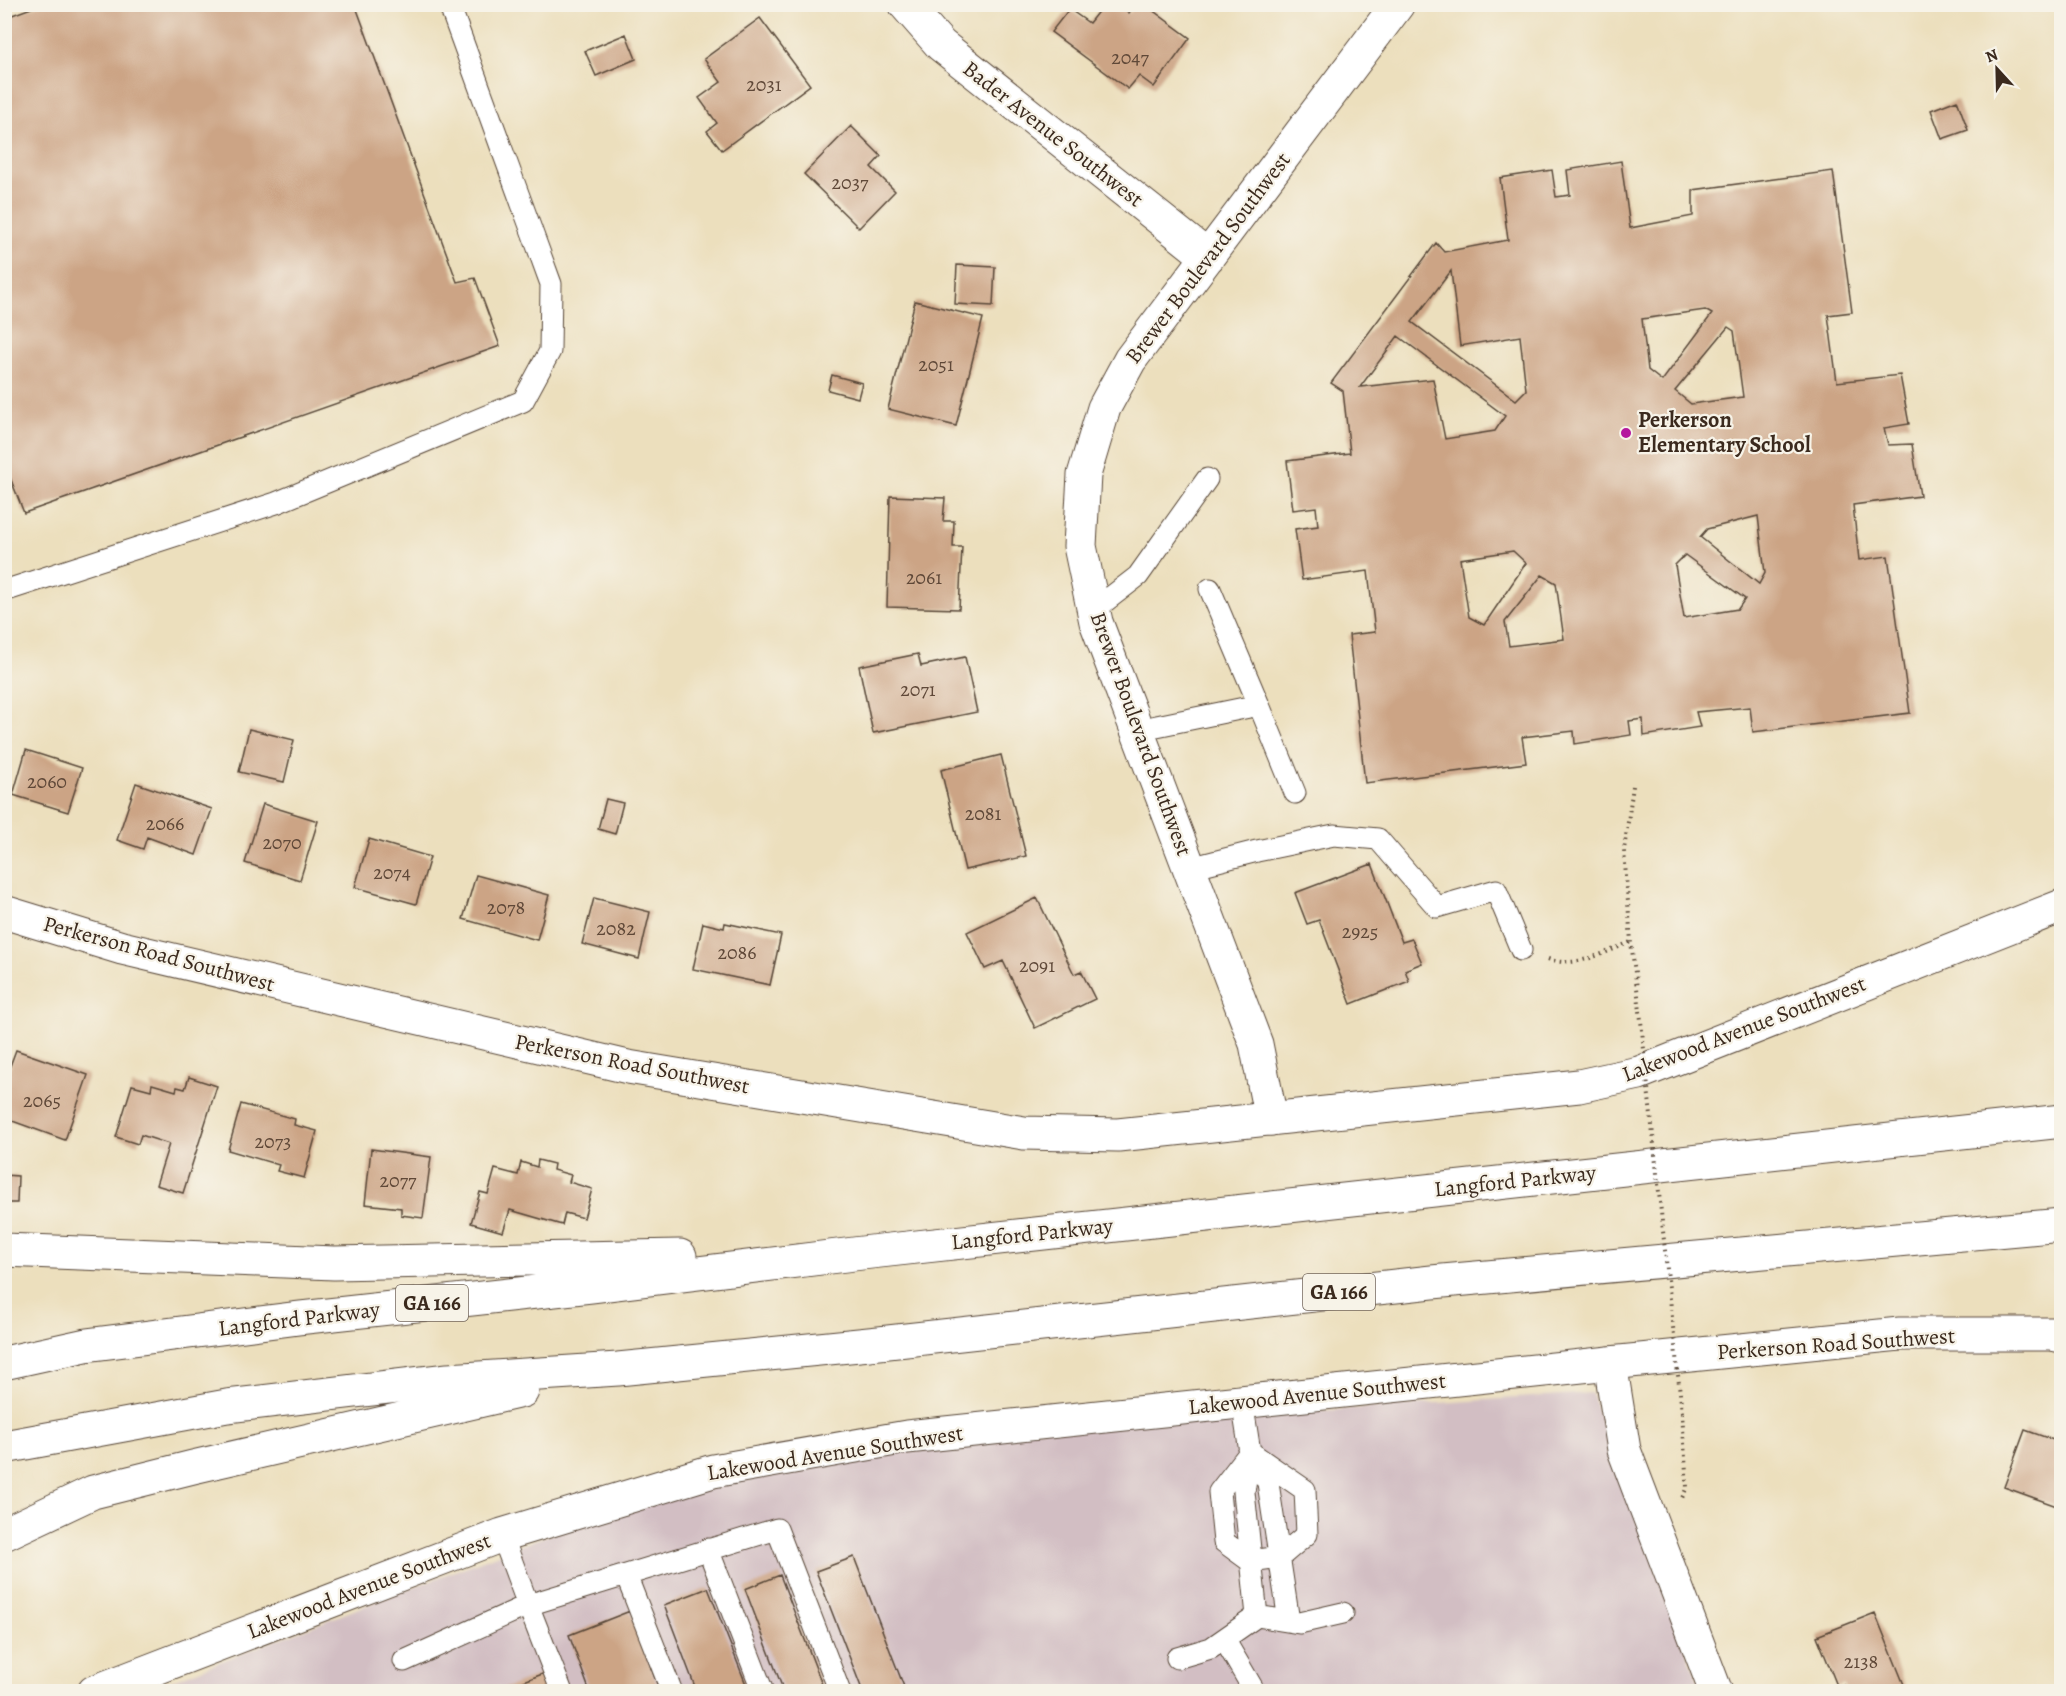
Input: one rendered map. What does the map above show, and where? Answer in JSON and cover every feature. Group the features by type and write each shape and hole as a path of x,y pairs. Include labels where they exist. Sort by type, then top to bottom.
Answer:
{"main road":[{"name":"Bader Avenue Southwest","path":"906,4 941,45 1208,257"},
{"name":"Brewer Boulevard Southwest","path":"1271,1119 1256,1044 1096,622 1080,546 1084,475 1104,408 1130,360 1398,4"},
{"name":"Lakewood Avenue Southwest","path":"1271,1119 1579,1086 1639,1072 2061,906"},
{"name":"Perkerson Road Southwest","path":"4,912 122,948 628,1067 1024,1133 1118,1135 1271,1119"},
{"name":"Langford Parkway","path":"4,1363 86,1345 862,1252 2061,1121"},
{"name":"GA 166","path":"4,1447 227,1406 448,1380 618,1369 879,1343 1432,1282 2061,1225"},
{"path":"4,1250 334,1263 862,1252"},
{"name":"Perkerson Road Southwest","path":"1610,1363 1900,1334 2052,1334 2061,1336"},
{"name":"Lakewood Avenue Southwest","path":"94,1692 502,1535 713,1471 907,1437 1610,1363"},
{"path":"1610,1363 1624,1450 1716,1692"},
{"path":"4,1534 93,1492 618,1369"}],"lane":[{"path":"4,591 276,503 523,401 550,351 551,284 449,4"},
{"path":"1094,610 1138,576 1207,479"},
{"path":"1210,589 1295,793"},
{"path":"1137,730 1258,705"},
{"path":"1190,868 1334,835 1378,839 1437,908 1496,890 1521,950"},
{"path":"1242,1401 1250,1452 1268,1483 1289,1621"},
{"path":"1250,1452 1305,1490 1307,1534 1280,1557 1250,1561 1224,1542 1219,1491 1250,1452"},
{"path":"404,1661 528,1605 777,1529 840,1692"},
{"path":"502,1535 562,1692"},
{"path":"708,1549 763,1692"},
{"path":"1250,1561 1257,1616"},
{"path":"626,1575 672,1692"},
{"path":"1177,1658 1211,1648 1257,1616 1299,1623 1343,1613"},
{"path":"1224,1639 1255,1692"}],"path":[{"path":"1633,786 1624,850 1631,942 1682,1413 1687,1487"},
{"path":"1521,950 1555,962 1569,963 1590,958 1631,942"}],"shaded area":[{"path":"1591,1393 1702,1691 142,1692 778,1446"}],"building":[{"path":"42,4 355,4 457,282 475,278 500,346 24,513 4,462 4,18"},
{"path":"1104,4 1118,4 1129,13 1136,4 1144,4 1190,38 1154,87 1139,76 1128,89 1051,32 1069,9 1089,23"},
{"path":"760,18 810,85 722,150 707,131 717,123 699,98 721,82 704,59"},
{"path":"626,34 636,59 596,76 585,51"},
{"path":"1957,100 1968,130 1942,139 1931,110"},
{"path":"851,126 881,156 871,167 895,191 859,228 804,174"},
{"path":"1621,161 1630,228 1693,216 1693,190 1833,171 1852,312 1828,315 1837,382 1900,375 1909,424 1884,428 1888,445 1912,444 1920,496 1853,505 1859,560 1888,556 1910,713 1753,732 1750,707 1696,712 1700,727 1644,736 1643,719 1629,721 1631,735 1575,744 1574,731 1522,737 1526,763 1365,783 1349,635 1375,632 1368,571 1302,580 1295,529 1318,526 1316,507 1293,510 1287,461 1350,453 1343,391 1331,383 1436,243 1444,252 1508,240 1500,178 1552,170 1556,197 1570,195 1567,170","holes":["1451,271 1460,346 1520,336 1526,390 1516,400 1412,322","1705,310 1712,314 1662,381 1648,370 1642,319","1728,327 1734,331 1743,397 1691,404 1675,391","1398,336 1505,416 1495,431 1445,439 1433,379 1360,387","1758,516 1765,573 1759,584 1700,537 1707,529","1513,551 1526,563 1484,625 1469,617 1460,559","1685,555 1745,599 1738,609 1684,618 1675,565","1542,575 1556,583 1564,639 1509,646 1505,622"]},
{"path":"957,265 995,267 993,306 955,304"},
{"path":"915,301 983,318 956,426 888,409"},
{"path":"832,375 862,383 858,398 828,390"},
{"path":"890,496 945,498 943,521 954,521 953,547 962,547 959,609 887,607"},
{"path":"918,654 921,666 965,657 977,712 873,733 859,666"},
{"path":"249,729 294,740 284,782 239,772"},
{"path":"26,750 82,768 68,812 13,795"},
{"path":"1001,755 1026,856 965,870 941,770"},
{"path":"136,783 212,809 196,855 147,837 143,849 117,840"},
{"path":"606,799 623,803 615,834 598,829"},
{"path":"263,804 318,821 300,880 245,863"},
{"path":"369,839 430,857 416,904 355,887"},
{"path":"1372,864 1402,942 1412,939 1422,963 1405,970 1409,981 1351,1004 1319,920 1307,924 1295,893"},
{"path":"476,875 549,895 537,940 463,919"},
{"path":"594,898 650,912 639,959 582,944"},
{"path":"1037,898 1074,974 1081,971 1095,999 1035,1028 1003,961 985,969 967,932"},
{"path":"703,923 724,928 725,923 781,935 770,985 693,969"},
{"path":"16,1050 88,1075 65,1140 4,1118 4,1082"},
{"path":"189,1077 217,1086 183,1193 156,1185 169,1144 141,1135 138,1144 116,1137 132,1085 151,1090 152,1084 176,1091 177,1087 185,1089"},
{"path":"241,1104 295,1119 294,1125 317,1131 304,1178 277,1171 279,1165 228,1150"},
{"path":"371,1149 431,1157 423,1218 401,1215 401,1208 365,1204"},
{"path":"538,1160 554,1164 553,1170 571,1175 569,1182 592,1189 584,1218 565,1213 562,1225 510,1210 503,1232 471,1223 480,1192 488,1194 495,1169 518,1175 521,1162 537,1167"},
{"path":"4,1175 18,1176 17,1203 4,1203"},
{"path":"2025,1430 2062,1443 2062,1508 2004,1487"},
{"path":"854,1557 906,1692 863,1692 816,1571"},
{"path":"780,1575 825,1692 784,1692 745,1589"},
{"path":"708,1588 749,1692 697,1692 664,1605"},
{"path":"630,1611 660,1692 590,1692 569,1635"},
{"path":"1875,1613 1907,1692 1846,1692 1844,1685 1838,1688 1817,1636"},
{"path":"545,1673 552,1692 498,1692 498,1691"}],"place":[{"name":"Perkerson Elementary School","path":"1626,433"}]}
